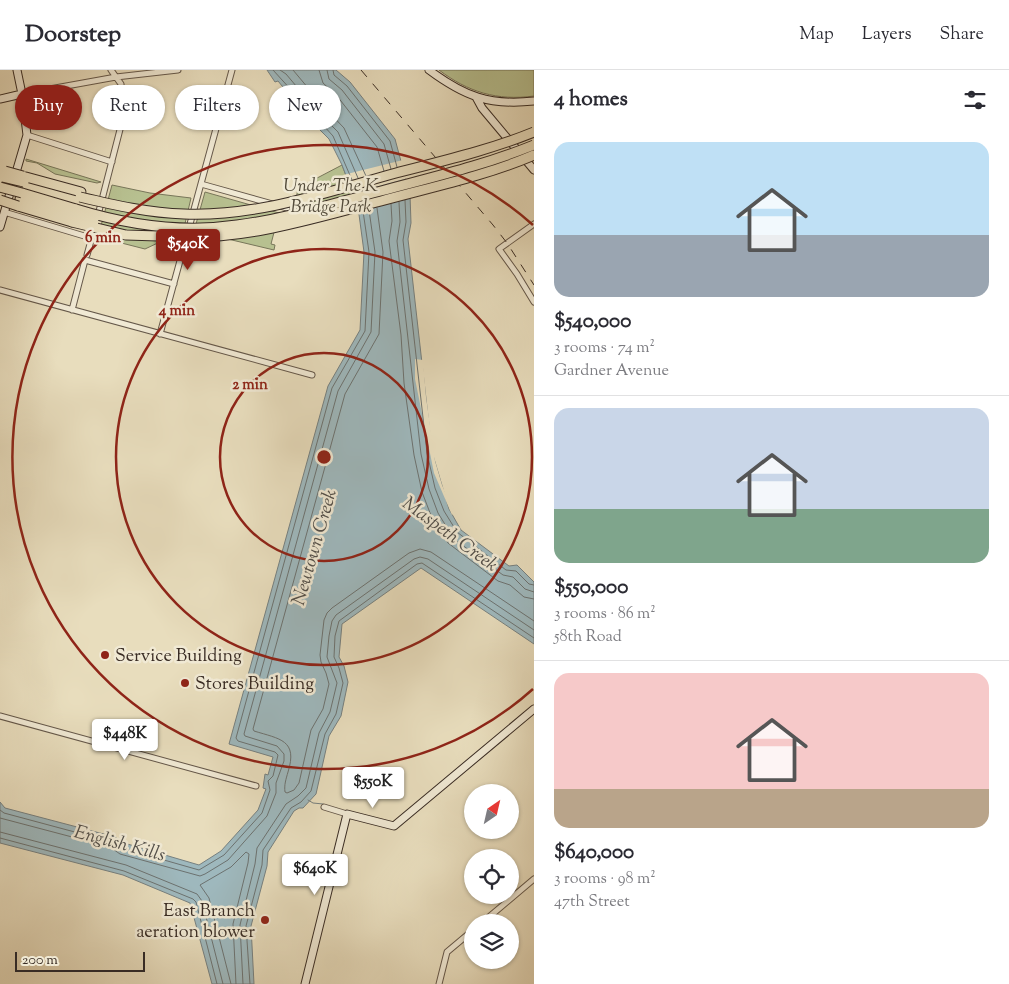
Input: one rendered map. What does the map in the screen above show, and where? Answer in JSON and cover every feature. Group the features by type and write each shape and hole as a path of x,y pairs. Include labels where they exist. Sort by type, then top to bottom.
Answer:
{"highway":[{"path":"2,173 121,206 152,212 193,215 225,213 263,208 493,147 534,132"},
{"path":"74,216 114,219 152,226 199,228 237,226 283,217 467,168 534,144"},
{"path":"0,192 126,235 212,237 268,229 470,178 534,155"},
{"path":"0,187 20,199"},
{"path":"0,200 20,199"}],"main road":[{"path":"17,70 20,85"},
{"path":"429,70 453,88 476,97 508,102 534,101"},
{"path":"0,98 15,95"},
{"path":"476,97 482,108 534,170"},
{"path":"0,227 2,212 27,135 26,130"},
{"path":"305,984 347,814 394,826 534,709"}],"street":[{"path":"72,310 124,114 120,84 111,70"},
{"path":"75,85 178,70"},
{"path":"160,334 232,70"},
{"path":"27,135 112,162"},
{"path":"201,184 287,208"},
{"path":"2,212 91,238"},
{"path":"534,224 499,249 534,302"},
{"path":"187,234 207,239"},
{"path":"86,257 174,284"},
{"path":"0,290 312,375"},
{"path":"0,716 256,786"},
{"path":"324,807 347,814"},
{"path":"492,914 534,879"},
{"path":"440,984 447,952 464,938"}],"green space":[{"path":"439,70 534,70 534,96 508,97 483,93 461,84"},
{"path":"26,159 101,182 97,183 55,174 37,163 26,161"},
{"name":"Under The K Bridge Park","path":"342,165 358,207 292,223 298,188"},
{"path":"112,185 150,193 191,198 180,245 162,241 145,249 98,237"},
{"name":"Under The K Bridge Park","path":"205,192 279,213 271,244 275,245 274,250 194,231"}],"water":[{"path":"267,70 336,70 350,82 395,139 410,195 411,223 408,239 432,452 449,509 461,530 509,566 517,565 534,582 534,644 421,568 342,624 339,657 344,666 348,682 341,716 329,736 316,794 303,808 294,811 268,852 267,866 251,926 254,984 212,984 190,903 123,875 0,843 0,802 5,808 115,837 124,843 199,865 221,851 258,810 266,789 263,788 265,774 268,775 273,757 229,744 328,386 360,330 364,252 358,207 342,165 329,139 320,130 341,130 341,85 281,85 278,81 275,82"}],"pier":[{"path":"403,160 408,178 350,194 343,175"},
{"path":"415,359 423,360 435,461 442,485 454,513 452,515 434,473 415,379"}],"waterway":[{"path":"308,800 313,803 323,804"}],"railway":[{"path":"361,70 493,225 534,285"}],"place":[{"name":"Service Building","path":"105,655"},
{"name":"Stores Building","path":"185,683"},
{"name":"East Branch aeration blower","path":"265,920"}],"water label":[{"name":"Maspeth Creek","path":"451,533"},
{"name":"Newtown Creek","path":"313,547"},
{"name":"English Kills","path":"120,842"}]}
